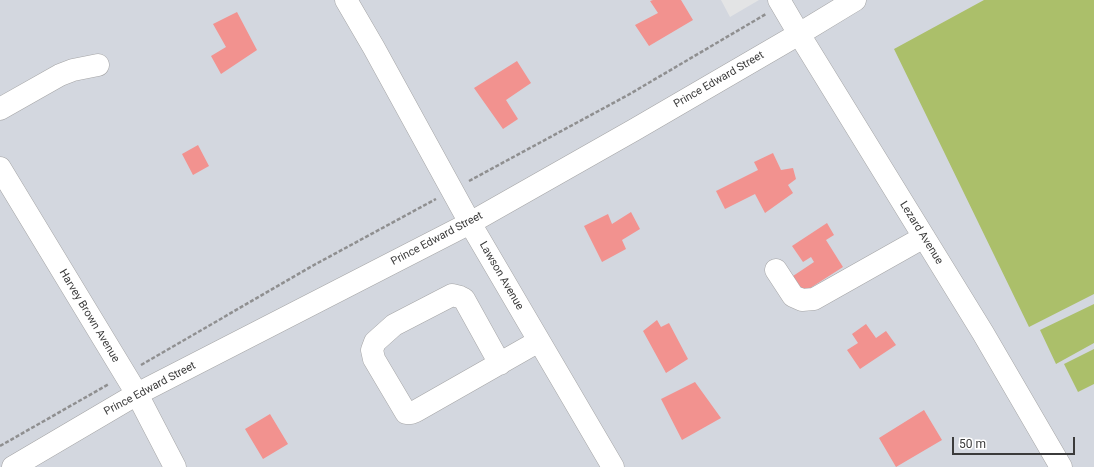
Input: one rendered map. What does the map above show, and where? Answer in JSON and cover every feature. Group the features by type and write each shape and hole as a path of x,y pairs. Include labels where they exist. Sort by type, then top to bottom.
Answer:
{"street":[{"name":"Lawson Avenue","path":"346,0 470,223 613,467"},
{"name":"Prince Edward Street","path":"13,467 137,394 470,223 634,130 855,0"},
{"name":"Lezard Avenue","path":"780,3 983,333 1061,467"},
{"path":"0,109 60,75 73,70 98,65"},
{"name":"Harvey Brown Avenue","path":"0,168 137,394 175,467"},
{"path":"776,270 793,296 802,300 814,299 924,237"},
{"path":"500,364 464,299 460,296 452,295 394,325 375,342 372,350 374,360 406,413 411,413 500,364 539,341"}],"path":[{"path":"0,446 314,265 628,95 780,3"}],"shaded area":[{"path":"0,0 721,0 730,17 759,0 1094,0 1094,467 0,467"}],"green space":[{"path":"984,0 1094,0 1094,294 1029,327 894,49"},
{"path":"1094,304 1094,343 1056,364 1040,330"},
{"path":"1094,349 1094,384 1078,392 1064,364"}],"building":[{"path":"681,0 693,20 649,46 635,25 658,13 650,1"},
{"path":"237,12 257,50 221,74 211,56 226,47 213,24"},
{"path":"517,61 531,83 506,100 518,119 503,129 474,88"},
{"path":"198,145 209,166 193,175 182,154"},
{"path":"773,153 781,170 793,168 796,179 788,185 793,193 765,213 755,194 725,209 716,191 758,170 754,162"},
{"path":"631,212 640,229 622,240 626,249 602,262 584,226 608,214 612,224"},
{"path":"827,223 834,235 826,240 843,267 804,292 793,276 814,262 811,257 803,262 792,246"},
{"path":"657,320 661,327 669,323 688,359 666,373 643,331"},
{"path":"866,324 876,338 886,331 896,345 860,369 847,350 858,343 852,334"},
{"path":"695,382 721,418 682,440 661,399"},
{"path":"924,410 942,440 896,467 879,438"},
{"path":"270,414 288,444 263,459 245,429"}]}
